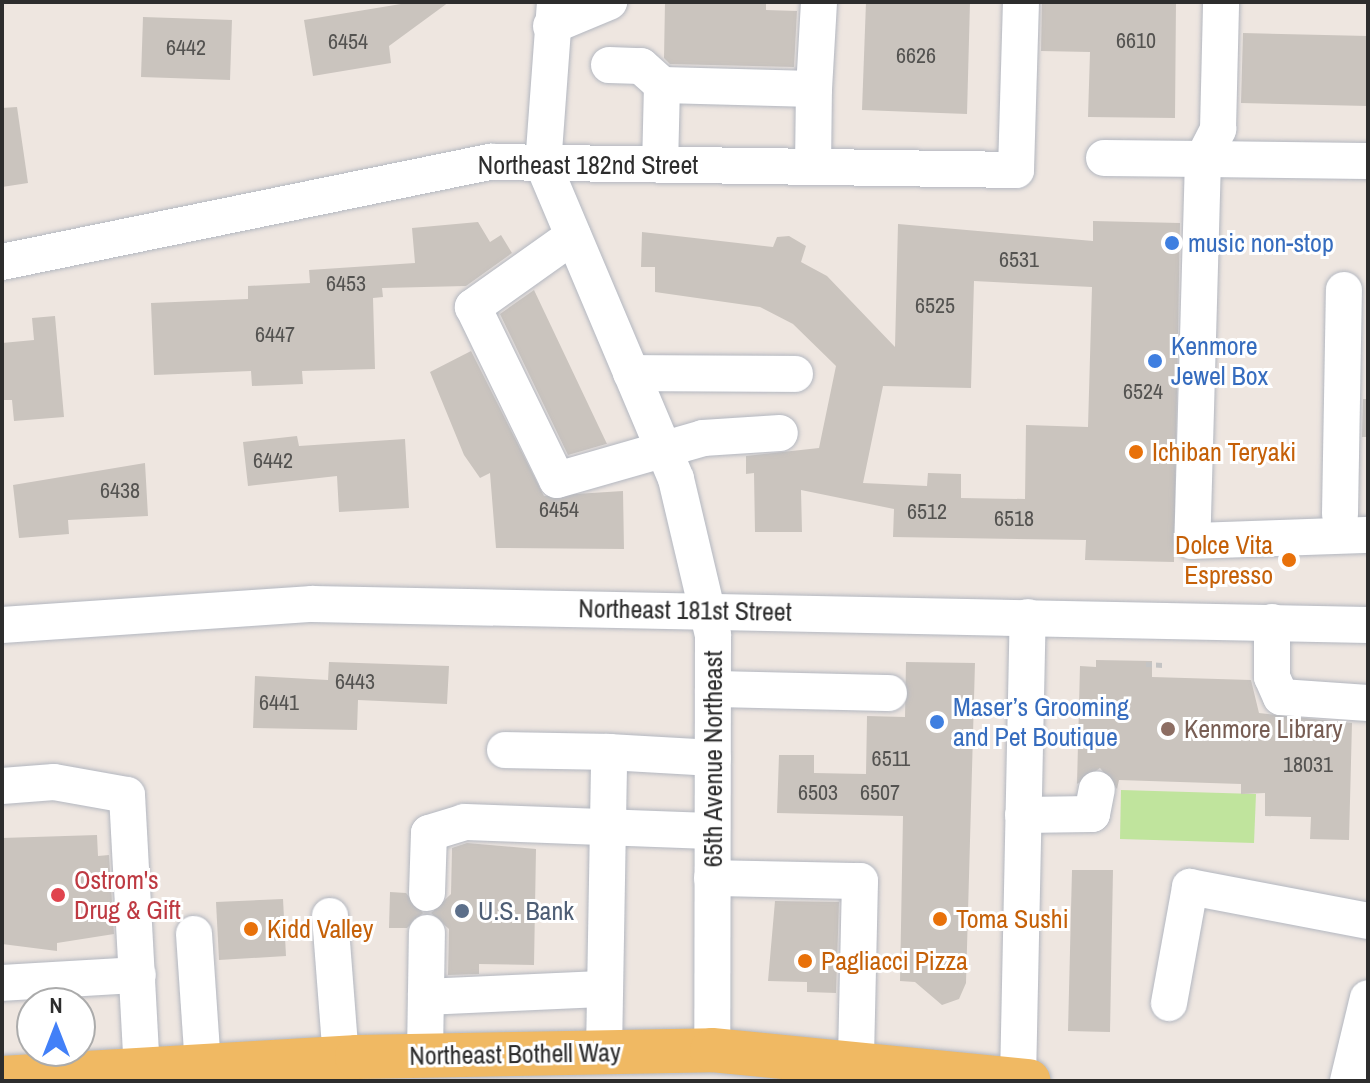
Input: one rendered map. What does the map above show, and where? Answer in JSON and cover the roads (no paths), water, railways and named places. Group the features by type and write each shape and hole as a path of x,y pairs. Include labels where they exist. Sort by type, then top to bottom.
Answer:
{"main road":[{"name":"Northeast Bothell Way","path":"2,1078 341,1058 426,1068 604,1052 712,1050 856,1060 1023,1080"},
{"path":"426,1068 657,1075 712,1050"}],"street":[{"path":"543,164 553,14 609,2"},
{"path":"813,167 819,2"},
{"name":"Northeast 182nd Street","path":"2,262 459,165 1016,170 1021,2"},
{"path":"1221,2 1218,129 1203,159 1192,541 1354,525 1344,290"},
{"path":"609,65 641,66 662,85 814,89"},
{"path":"660,165 662,85"},
{"path":"1104,158 1368,161"},
{"name":"65th Avenue Northeast","path":"543,164 665,452 707,610 713,689 712,1050"},
{"path":"573,236 473,307 557,480 665,452 703,438 780,433"},
{"path":"631,373 795,374"},
{"name":"Northeast 181st Street","path":"2,625 312,604 1368,625"},
{"path":"1023,1080 1023,815 1028,617"},
{"path":"1272,622 1272,677 1281,697 1368,703"},
{"path":"713,689 889,693"},
{"path":"505,750 713,758"},
{"path":"604,1052 609,752"},
{"path":"2,786 54,782 127,795 142,1070"},
{"path":"1023,815 1092,814 1097,789"},
{"path":"427,893 429,833 464,822 712,831"},
{"path":"712,878 860,881 856,1060"},
{"path":"1169,1003 1190,887 1368,921"},
{"path":"330,916 341,1058"},
{"path":"426,1068 427,933"},
{"path":"194,934 203,1066"},
{"path":"2,983 138,975"},
{"path":"426,997 605,989"},
{"path":"1348,1081 1368,998"}],"place":[{"name":"music non-stop","path":"1172,243"},
{"name":"Kenmore Jewel Box","path":"1155,361"},
{"name":"Ichiban Teryaki","path":"1136,452"},
{"name":"Dolce Vita Espresso","path":"1289,560"},
{"name":"Maser’s Grooming and Pet Boutique","path":"937,722"},
{"name":"Kenmore Library","path":"1168,729"},
{"name":"Ostrom's Drug & Gift","path":"58,895"},
{"name":"U.S. Bank","path":"462,911"},
{"name":"Toma Sushi","path":"940,919"},
{"name":"Kidd Valley","path":"251,929"},
{"name":"Pagliacci Pizza","path":"805,961"}]}
